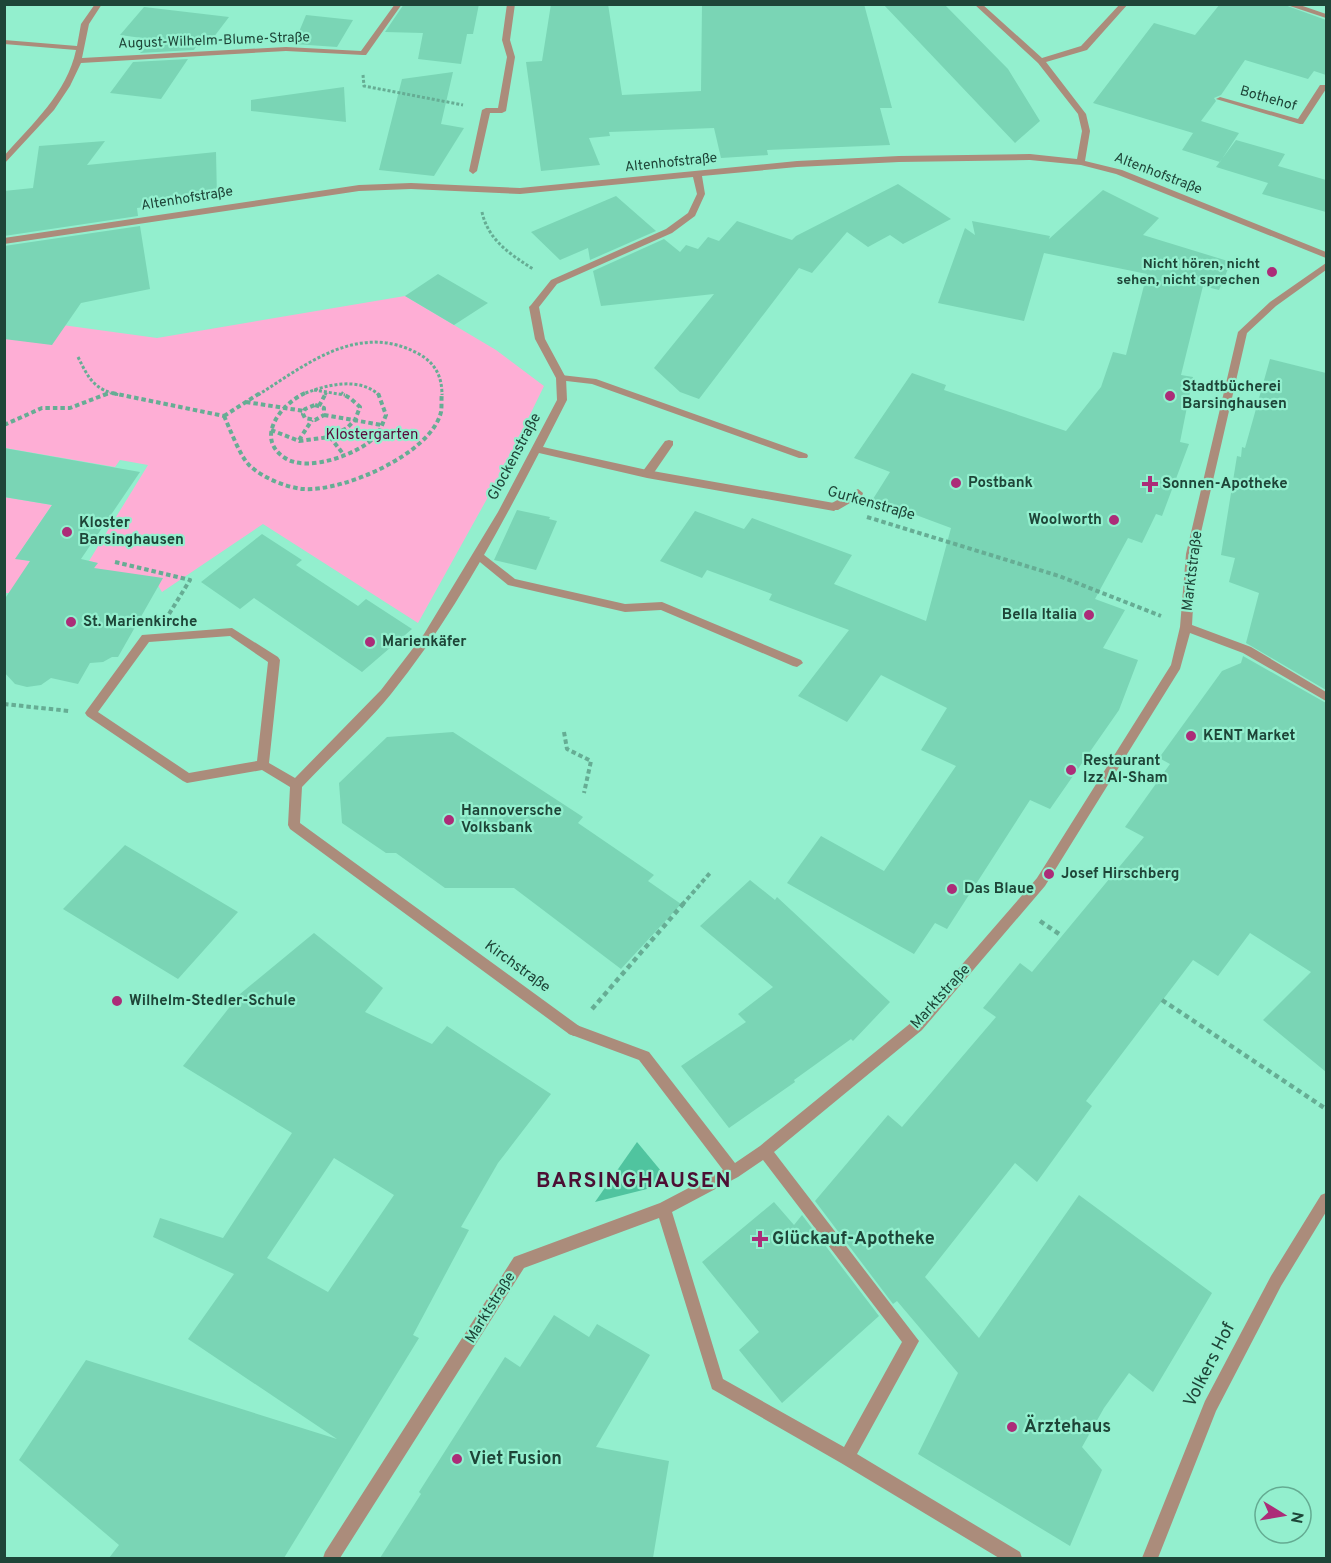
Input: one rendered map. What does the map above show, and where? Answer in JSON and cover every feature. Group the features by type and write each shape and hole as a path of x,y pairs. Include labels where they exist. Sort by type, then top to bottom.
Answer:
{"street":[{"path":"4,162 51,108 66,86 77,61 85,24 99,4"},
{"path":"363,53 399,4"},
{"path":"473,171 486,110 502,111 511,57 506,40 511,4"},
{"path":"976,4 1041,61 1082,114 1086,131 1081,162"},
{"path":"1041,61 1084,48 1125,4"},
{"path":"1287,4 1326,16"},
{"path":"4,42 78,48"},
{"name":"August-Wilhelm-Blume-Straße","path":"77,61 286,49 363,53"},
{"name":"Bothehof","path":"1220,99 1300,122 1323,87 1326,87"},
{"name":"Altenhofstraße","path":"4,242 359,188 411,186 520,191 797,164 899,159 1030,157 1081,162 1119,172 1326,255"},
{"path":"697,174 701,194 692,214 669,231 554,282 534,307 540,339 561,378 593,381 803,456"},
{"name":"Marktstraße","path":"331,1558 519,1262 664,1209 733,1172 765,1151 917,1026 1041,882 1176,666 1186,627 1191,554 1243,332 1273,304 1326,266"},
{"name":"Glockenstraße","path":"296,785 385,693 428,637 479,555 537,449 562,400 561,378"},
{"path":"647,474 669,443"},
{"name":"Gurkenstraße","path":"537,449 647,474 834,507"},
{"path":"834,507 858,493"},
{"path":"479,555 512,582 625,608 662,606 797,663"},
{"path":"1186,627 1247,650 1326,697"},
{"path":"263,765 274,660 232,632 146,638 91,714 187,778 263,765 296,785"},
{"name":"Kirchstraße","path":"296,785 294,825 574,1030 644,1056 733,1172"},
{"path":"765,1151 911,1341 847,1457"},
{"name":"Volkers Hof","path":"1150,1558 1210,1406 1276,1281 1326,1200"},
{"path":"664,1209 717,1384 847,1457 1014,1558"}],"path":[{"path":"363,53 363,86 486,110"},
{"path":"483,222 506,251 554,282"},
{"path":"78,357 90,382 110,393 224,416 334,349 365,342 389,343 410,349 430,360 442,381 441,413 421,444 383,468 348,483 304,489 273,481 248,464 224,416"},
{"path":"334,384 362,386 378,393 386,415 377,435 344,455 323,463 290,461 275,449 270,429 281,408 310,390 334,384"},
{"path":"270,429 299,441 330,437 347,428 355,420 360,407 352,398 338,392 310,390"},
{"path":"319,406 327,391"},
{"path":"4,425 42,408 70,408 110,393"},
{"path":"246,402 304,411 311,406 319,406 324,408 324,416"},
{"path":"304,411 305,418 312,420 324,416 382,425"},
{"path":"299,441 312,420"},
{"path":"330,437 344,455"},
{"name":"Gurkenstraße","path":"834,507 1059,576 1186,627"},
{"path":"115,562 190,580 154,637"},
{"path":"4,704 91,714"},
{"path":"564,732 567,749 591,761 584,793"},
{"path":"574,1030 710,873"},
{"path":"1162,1000 1326,1109"}],"green space":[{"name":"Klostergarten","path":"405,296 496,350 544,386 503,470 418,623 263,524 162,592 157,584 92,572 97,563 89,561 148,465 120,460 115,467 5,448 4,317 157,338"},
{"path":"4,497 52,505 16,558 33,562 9,593 5,593"}],"shaded area":[{"path":"637,1142 671,1183 595,1202"}],"building":[{"path":"404,4 479,4 473,34 467,34 461,64 418,59 423,33 385,32"},
{"path":"551,4 608,4 622,95 701,91 702,4 864,4 892,108 880,108 890,145 767,150 768,155 721,158 714,128 609,132 610,136 589,138 600,165 541,171 526,62 542,61"},
{"path":"883,4 944,4 1008,69 1040,121 1015,143"},
{"path":"1220,4 1282,4 1326,20 1326,75 1314,71 1308,79 1245,60 1221,95 1214,98 1216,101 1201,121 1239,133 1220,162 1182,150 1195,130 1193,133 1093,103 1154,23 1195,35"},
{"path":"144,7 229,17 207,46 197,45 194,50 140,53 149,39 120,35"},
{"path":"306,15 353,20 337,47 294,44"},
{"path":"188,59 161,99 110,93 133,62"},
{"path":"453,72 441,124 464,128 434,176 379,170 402,79"},
{"path":"344,87 346,122 251,111 251,100"},
{"path":"1236,140 1285,154 1278,166 1326,180 1326,212 1262,194 1268,183 1216,167"},
{"path":"105,141 87,165 216,152 217,198 153,204 153,206 137,208 138,216 4,236 4,191 33,188 39,146"},
{"path":"898,184 951,219 903,244 890,235 868,247 847,232 812,273 799,268 699,399 680,392 654,368 714,294 601,306 593,271 664,239 680,252 686,245 698,249 708,237 719,241 737,221 792,240"},
{"path":"1103,190 1159,218 1143,235 1231,262 1219,290 1203,286 1181,375 1193,377 1180,442 1189,444 1162,516 1156,514 1142,543 1128,538 1095,599 1125,610 1103,648 1138,660 1119,710 1050,809 1030,800 947,929 935,923 914,954 787,883 821,836 884,871 956,766 921,750 947,708 881,675 847,722 798,696 849,630 769,600 772,594 707,570 702,578 660,561 695,511 744,529 752,518 852,555 834,584 926,621 951,528 873,499 890,472 854,458 912,373 946,385 944,390 1066,431 1101,387 1113,352 1126,355 1147,274 1044,253 1024,321 938,303 965,228 975,235 972,221 1050,236 1049,239"},
{"path":"616,196 656,231 590,260 588,248 560,260 531,232"},
{"path":"140,226 150,289 81,303 52,345 4,339 4,246"},
{"path":"438,274 488,303 454,325 405,296"},
{"path":"1270,359 1326,373 1326,690 1246,643 1259,593 1229,582 1235,558 1221,555 1237,456 1241,457 1242,447 1245,448"},
{"path":"4,448 140,472 81,559 98,563 94,568 163,578 118,657 90,663 78,684 51,678 41,685 27,687 15,684 4,672 4,600 30,561 15,559 52,505 4,497"},
{"path":"517,510 550,517 549,519 557,521 536,570 494,560"},
{"path":"262,534 302,560 296,565 358,606 366,599 412,629 362,672 254,598 240,609 201,582"},
{"path":"1243,656 1326,703 1326,1072 1263,1020 1311,972 1250,933 1218,976 1193,960 1086,1101 1092,1106 1037,1182 1015,1163 925,1277 979,1338 1079,1195 1212,1293 1153,1392 1129,1373 1104,1408 1082,1447 1102,1470 1070,1546 918,1454 958,1373 897,1301 893,1304 815,1201 888,1115 902,1127 996,1017 983,1008 1020,963 1032,972 1144,837 1125,827 1170,764 1159,758 1222,671 1241,663"},
{"path":"453,732 583,817 578,823 654,875 648,881 681,904 621,969 514,888 445,888 396,853 386,853 342,823 339,783 387,737"},
{"path":"125,845 238,912 178,979 63,909"},
{"path":"750,880 775,900 777,897 890,1002 853,1041 851,1039 729,1128 681,1066 746,1022 738,1014 773,987 700,926"},
{"path":"314,933 383,988 365,1012 432,1044 447,1026 551,1094 498,1163 461,1227 469,1230 413,1335 419,1338 284,1558 109,1558 119,1545 19,1460 86,1360 337,1439 188,1339 234,1274 153,1237 160,1218 223,1238 292,1133 183,1066 240,994","holes":["334,1158 394,1195 328,1292 267,1258"]},
{"path":"774,1202 794,1225 802,1215 879,1316 782,1403 739,1350 759,1332 702,1262"},
{"path":"554,1315 589,1337 597,1324 650,1355 596,1447 669,1461 653,1558 380,1558 505,1357 520,1367"}],"place":[{"name":"Nicht hören, nicht sehen, nicht sprechen","path":"1272,272"},
{"name":"Stadtbücherei Barsinghausen","path":"1170,396"},
{"name":"Postbank","path":"956,483"},
{"name":"Sonnen-Apotheke","path":"1150,484"},
{"name":"Woolworth","path":"1114,520"},
{"name":"Kloster Barsinghausen","path":"67,532"},
{"name":"Bella Italia","path":"1089,615"},
{"name":"St. Marienkirche","path":"71,622"},
{"name":"Marienkäfer","path":"370,642"},
{"name":"KENT Market","path":"1191,736"},
{"name":"Restaurant Izz Al-Sham","path":"1071,770"},
{"name":"Hannoversche Volksbank","path":"449,820"},
{"name":"Josef Hirschberg","path":"1049,874"},
{"name":"Das Blaue","path":"952,889"},
{"name":"Wilhelm-Stedler-Schule","path":"117,1001"},
{"name":"Glückauf-Apotheke","path":"760,1239"},
{"name":"Ärztehaus","path":"1012,1427"},
{"name":"Viet Fusion","path":"457,1459"}],"district":[{"name":"BARSINGHAUSEN","path":"634,1181"}]}
